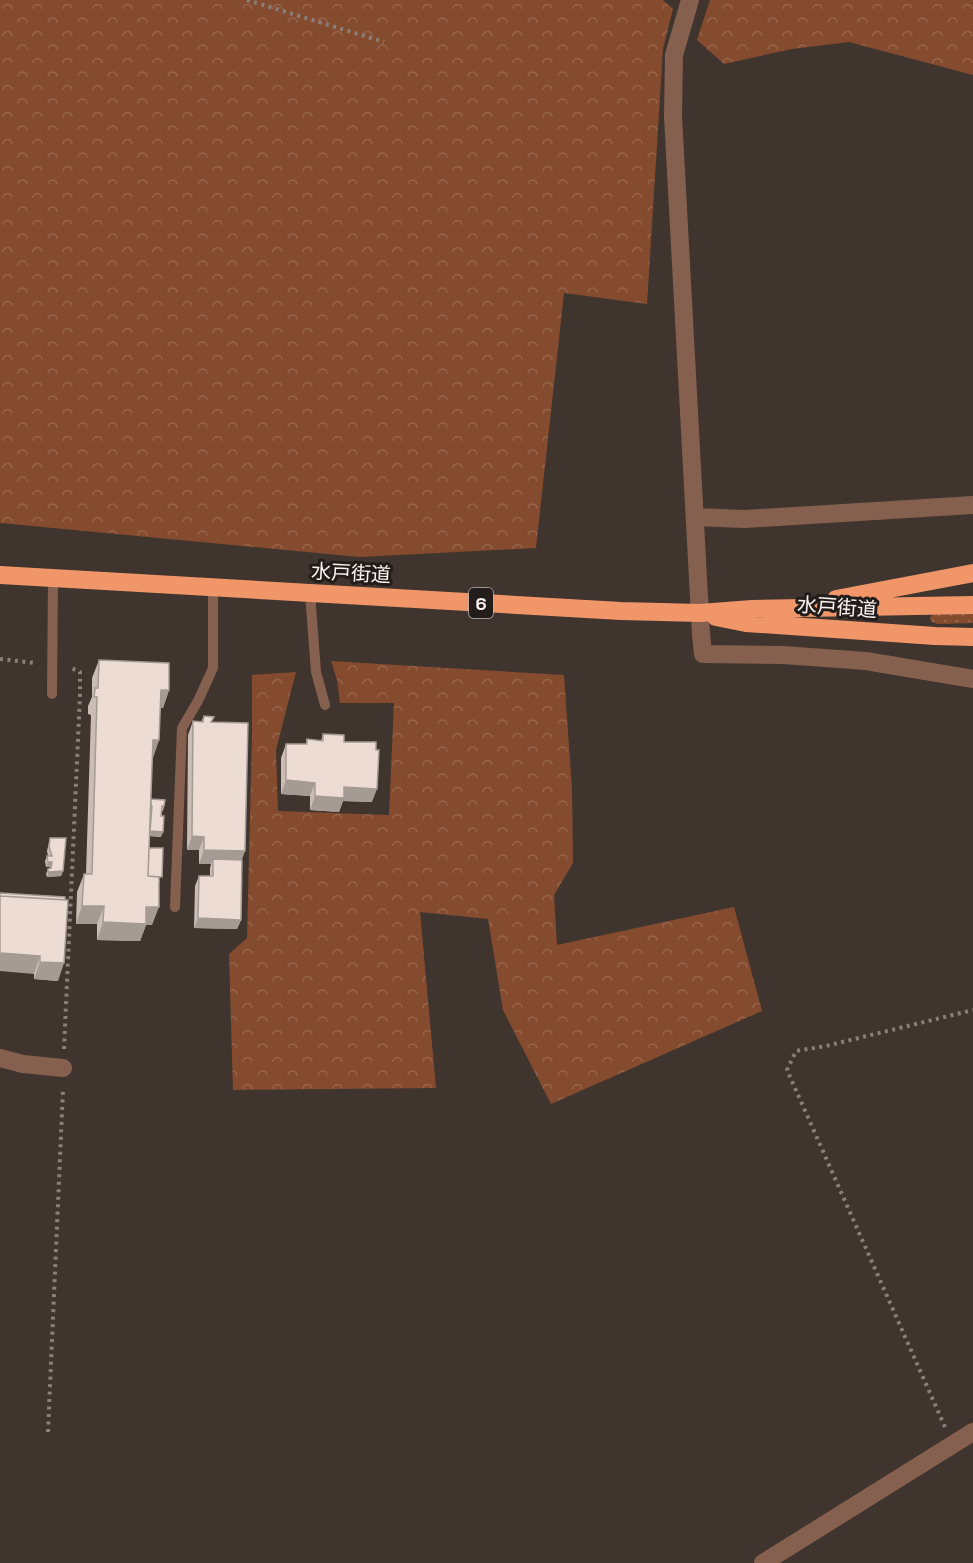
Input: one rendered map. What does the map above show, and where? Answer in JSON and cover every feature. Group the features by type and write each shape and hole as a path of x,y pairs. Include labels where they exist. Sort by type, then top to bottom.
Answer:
{"highway":[{"path":"818,607 837,599 973,573"},
{"name":"水戸街道","path":"0,576 621,611 700,613 752,609 973,604"},
{"name":"水戸街道","path":"700,613 746,623 973,637"}],"street":[{"path":"690,0 674,55 673,116 703,654 783,654 866,662 973,679"},
{"path":"695,517 745,519 973,505"},
{"path":"0,1058 23,1064 63,1068"},
{"path":"763,1563 973,1432"}],"lane":[{"path":"52,694 53,579"},
{"path":"175,907 182,728 198,701 213,668 213,588"},
{"path":"310,593 316,672 325,705"}],"path":[{"path":"247,0 384,42"},
{"path":"0,659 70,667 80,672 48,1432"},
{"path":"953,1444 787,1070 796,1051 826,1046 973,1010"}],"green space":[{"path":"0,0 663,0 673,9 663,49 647,304 564,293 536,548 360,557 0,523"},
{"path":"710,0 973,0 973,75 849,42 792,49 724,64 697,40"},
{"path":"973,613 973,623 939,624 932,622 930,618 932,614"},
{"path":"331,661 564,675 572,789 573,863 554,895 557,945 734,907 762,1011 551,1104 503,1010 488,919 420,912 436,1088 233,1090 229,954 247,938 252,675 296,672 276,750 278,811 389,815 394,703 340,703 337,680"}],"building":[{"path":"99,660 169,663 169,690 161,690 159,740 153,740 148,876 159,877 159,907 146,907 146,924 103,922 104,906 82,906 84,874 92,874 97,697 94,697 95,688 98,688"},
{"path":"204,716 214,717 211,722 248,723 245,851 204,850 204,837 192,836 193,721 203,722"},
{"path":"323,734 344,735 344,742 376,742 376,750 379,750 377,789 344,787 344,798 315,796 315,783 286,780 286,744 307,744 307,739 323,741"},
{"path":"151,799 165,800 161,816 164,816 163,832 150,831"},
{"path":"50,838 66,838 63,871 48,872 52,862 48,862 47,856 52,856 49,847"},
{"path":"149,848 163,848 162,877 148,876"},
{"path":"213,859 242,860 241,920 198,918 199,876 213,876"},
{"path":"0,893 65,897 65,900 0,896"},
{"path":"0,896 68,900 64,963 40,962 40,956 0,953"}]}
